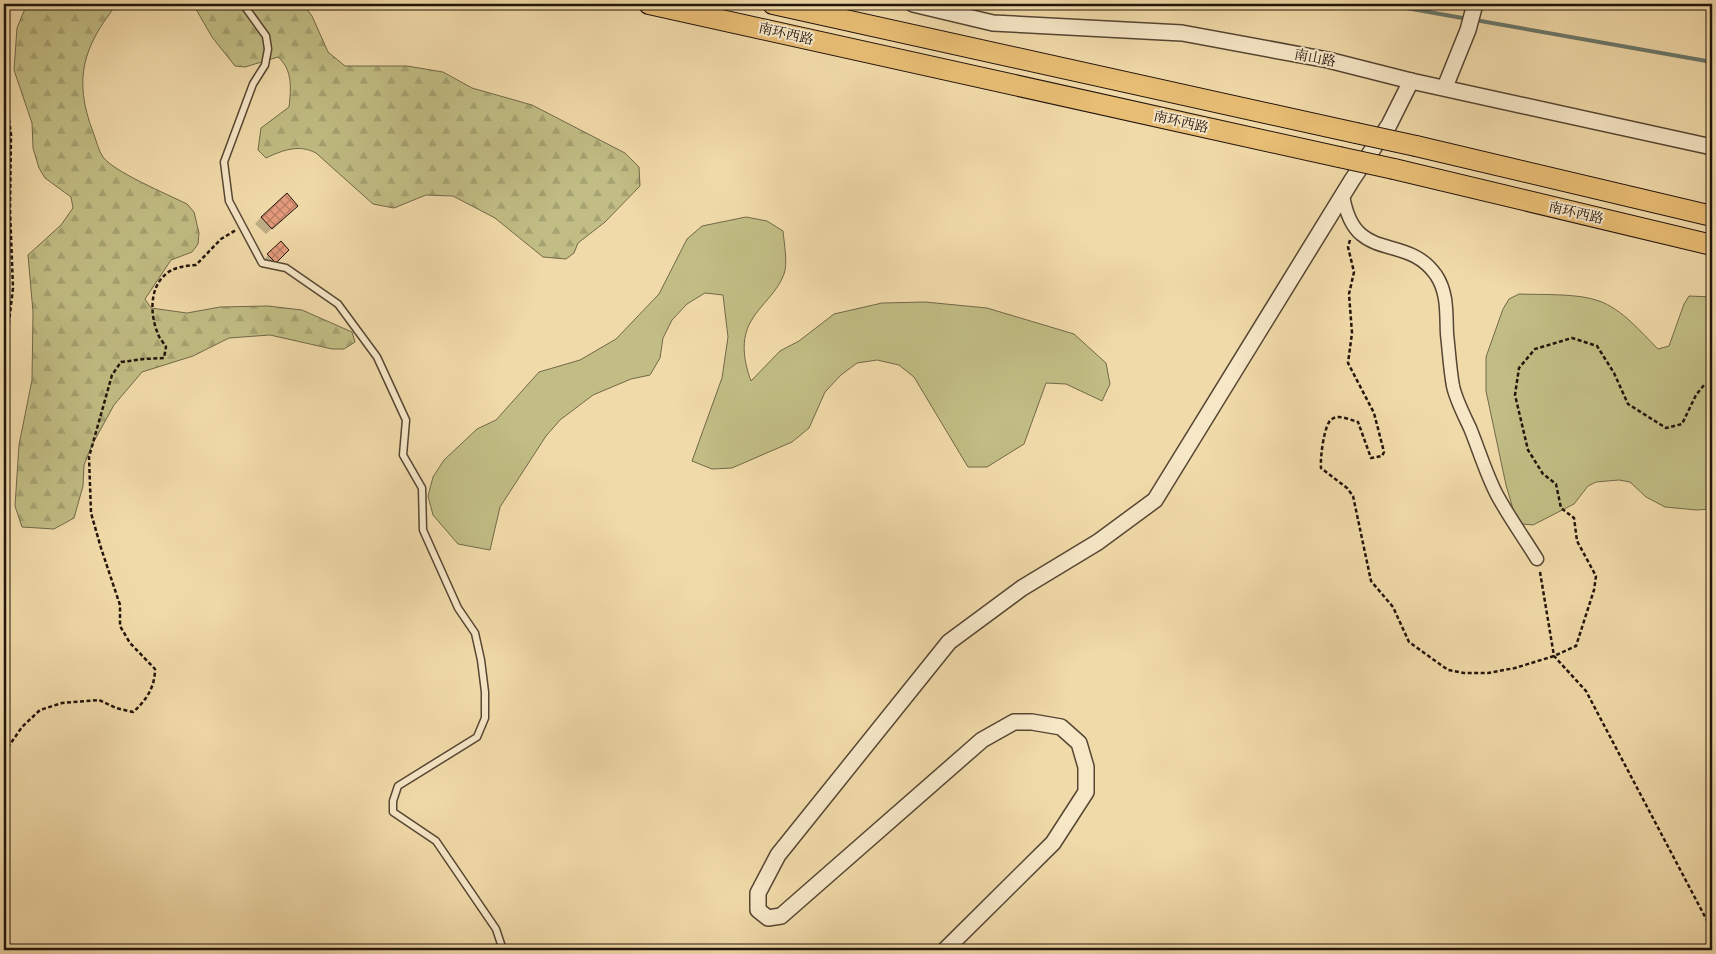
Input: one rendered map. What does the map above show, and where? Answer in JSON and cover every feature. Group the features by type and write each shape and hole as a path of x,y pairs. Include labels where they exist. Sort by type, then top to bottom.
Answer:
{"highway":[{"name":"南环西路","path":"649,4 1394,169 1712,245"},
{"name":"南环西路","path":"773,4 1356,132 1712,216"}],"street":[{"name":"南山路","path":"913,4 993,23 1182,33 1328,60 1411,81 1712,147"},
{"path":"1444,87 1468,30 1475,4"},
{"path":"945,950 1054,843 1086,792 1086,767 1079,743 1061,727 1032,722 1014,722 982,740 781,916 768,918 758,910 758,893 778,855 949,642 1022,588 1098,542 1155,500 1343,195 1390,125 1411,81"},
{"path":"1343,195 1346,211 1353,226 1365,238 1380,246 1401,250 1421,260 1436,276 1446,295 1447,334 1453,388 1497,495 1538,559"}],"lane":[{"path":"243,4 266,36 268,49 265,65 253,84 224,162 229,201 262,262 286,268 338,304 377,358 406,420 403,455 422,488 423,530 458,608 475,633 481,660 485,692 485,718 477,736 398,786 392,801 392,812 436,841 496,929 503,950"}],"path":[{"path":"4,20 6,4"},
{"path":"4,87 11,134 10,209 13,288 4,364"},
{"path":"4,753 22,727 40,710 62,703 99,700 116,708 133,712 144,703 155,680 155,669 130,643 120,626 120,605 100,548 91,513 89,457 112,375 121,362 164,358 166,347 158,334 152,307 154,290 165,274 181,266 196,264 220,238 242,227"},
{"path":"1360,233 1351,238 1348,247 1354,272 1349,294 1352,333 1348,363 1374,413 1384,452 1382,456 1371,458 1358,422 1343,418 1333,418 1329,421 1325,432 1320,463 1321,468 1348,488 1353,496 1372,581 1394,607 1409,642 1448,670 1464,673 1488,673 1515,668 1554,656 1576,646 1594,590 1596,576 1577,541 1574,518 1561,508 1556,484 1543,474 1528,450 1515,395 1519,368 1536,350 1572,338 1597,346 1614,373 1628,404 1666,428 1682,424 1696,396 1704,386 1712,385"},
{"path":"1538,559 1554,656 1586,691 1712,930"}],"green space":[{"path":"27,4 117,4 96,35 89,49 85,64 84,96 87,113 98,148 103,157 118,169 187,204 194,212 199,233 198,244 192,252 171,260 145,299 151,308 187,313 220,307 268,306 302,310 352,332 355,342 344,349 332,349 270,335 229,338 193,356 142,372 114,405 92,445 84,465 83,486 74,518 54,529 22,527 15,506 19,445 32,380 33,312 28,255 61,225 73,208 71,197 45,178 39,168 33,148 32,123 14,70 17,28"},
{"path":"193,4 303,4 312,16 328,52 345,66 407,66 443,72 472,88 532,105 625,153 639,167 640,186 605,222 578,243 574,253 566,259 543,257 495,218 453,196 426,195 394,208 373,204 316,153 310,150 291,149 266,158 258,150 261,128 289,107 289,74 278,57 245,67 235,66 212,37"},
{"path":"746,217 767,221 783,231 786,259 781,281 751,321 745,336 745,359 751,381 780,351 799,341 834,314 882,303 925,302 987,308 1074,334 1106,363 1110,384 1102,401 1066,384 1046,383 1024,444 987,467 968,467 914,377 899,365 877,360 857,363 841,375 825,392 809,428 792,442 732,468 712,469 692,461 722,378 728,337 723,295 705,293 687,304 672,320 663,338 660,358 650,375 631,379 593,395 560,420 546,436 500,507 490,550 458,544 433,515 428,496 433,477 444,460 477,429 496,420 539,372 580,360 616,339 659,294 687,239 702,226"},
{"path":"1519,294 1571,296 1599,301 1616,309 1658,349 1669,346 1684,304 1689,296 1712,297 1712,509 1697,510 1665,507 1646,497 1630,482 1619,480 1596,482 1588,486 1574,504 1533,525 1522,524 1515,516 1506,485 1486,391 1486,357 1503,309 1509,299"}],"building":[{"path":"287,193 298,206 272,229 261,217"},
{"path":"281,241 289,250 276,263 267,254"}],"waterway":[{"path":"1384,4 1468,19"},
{"path":"1475,20 1712,62"}]}
